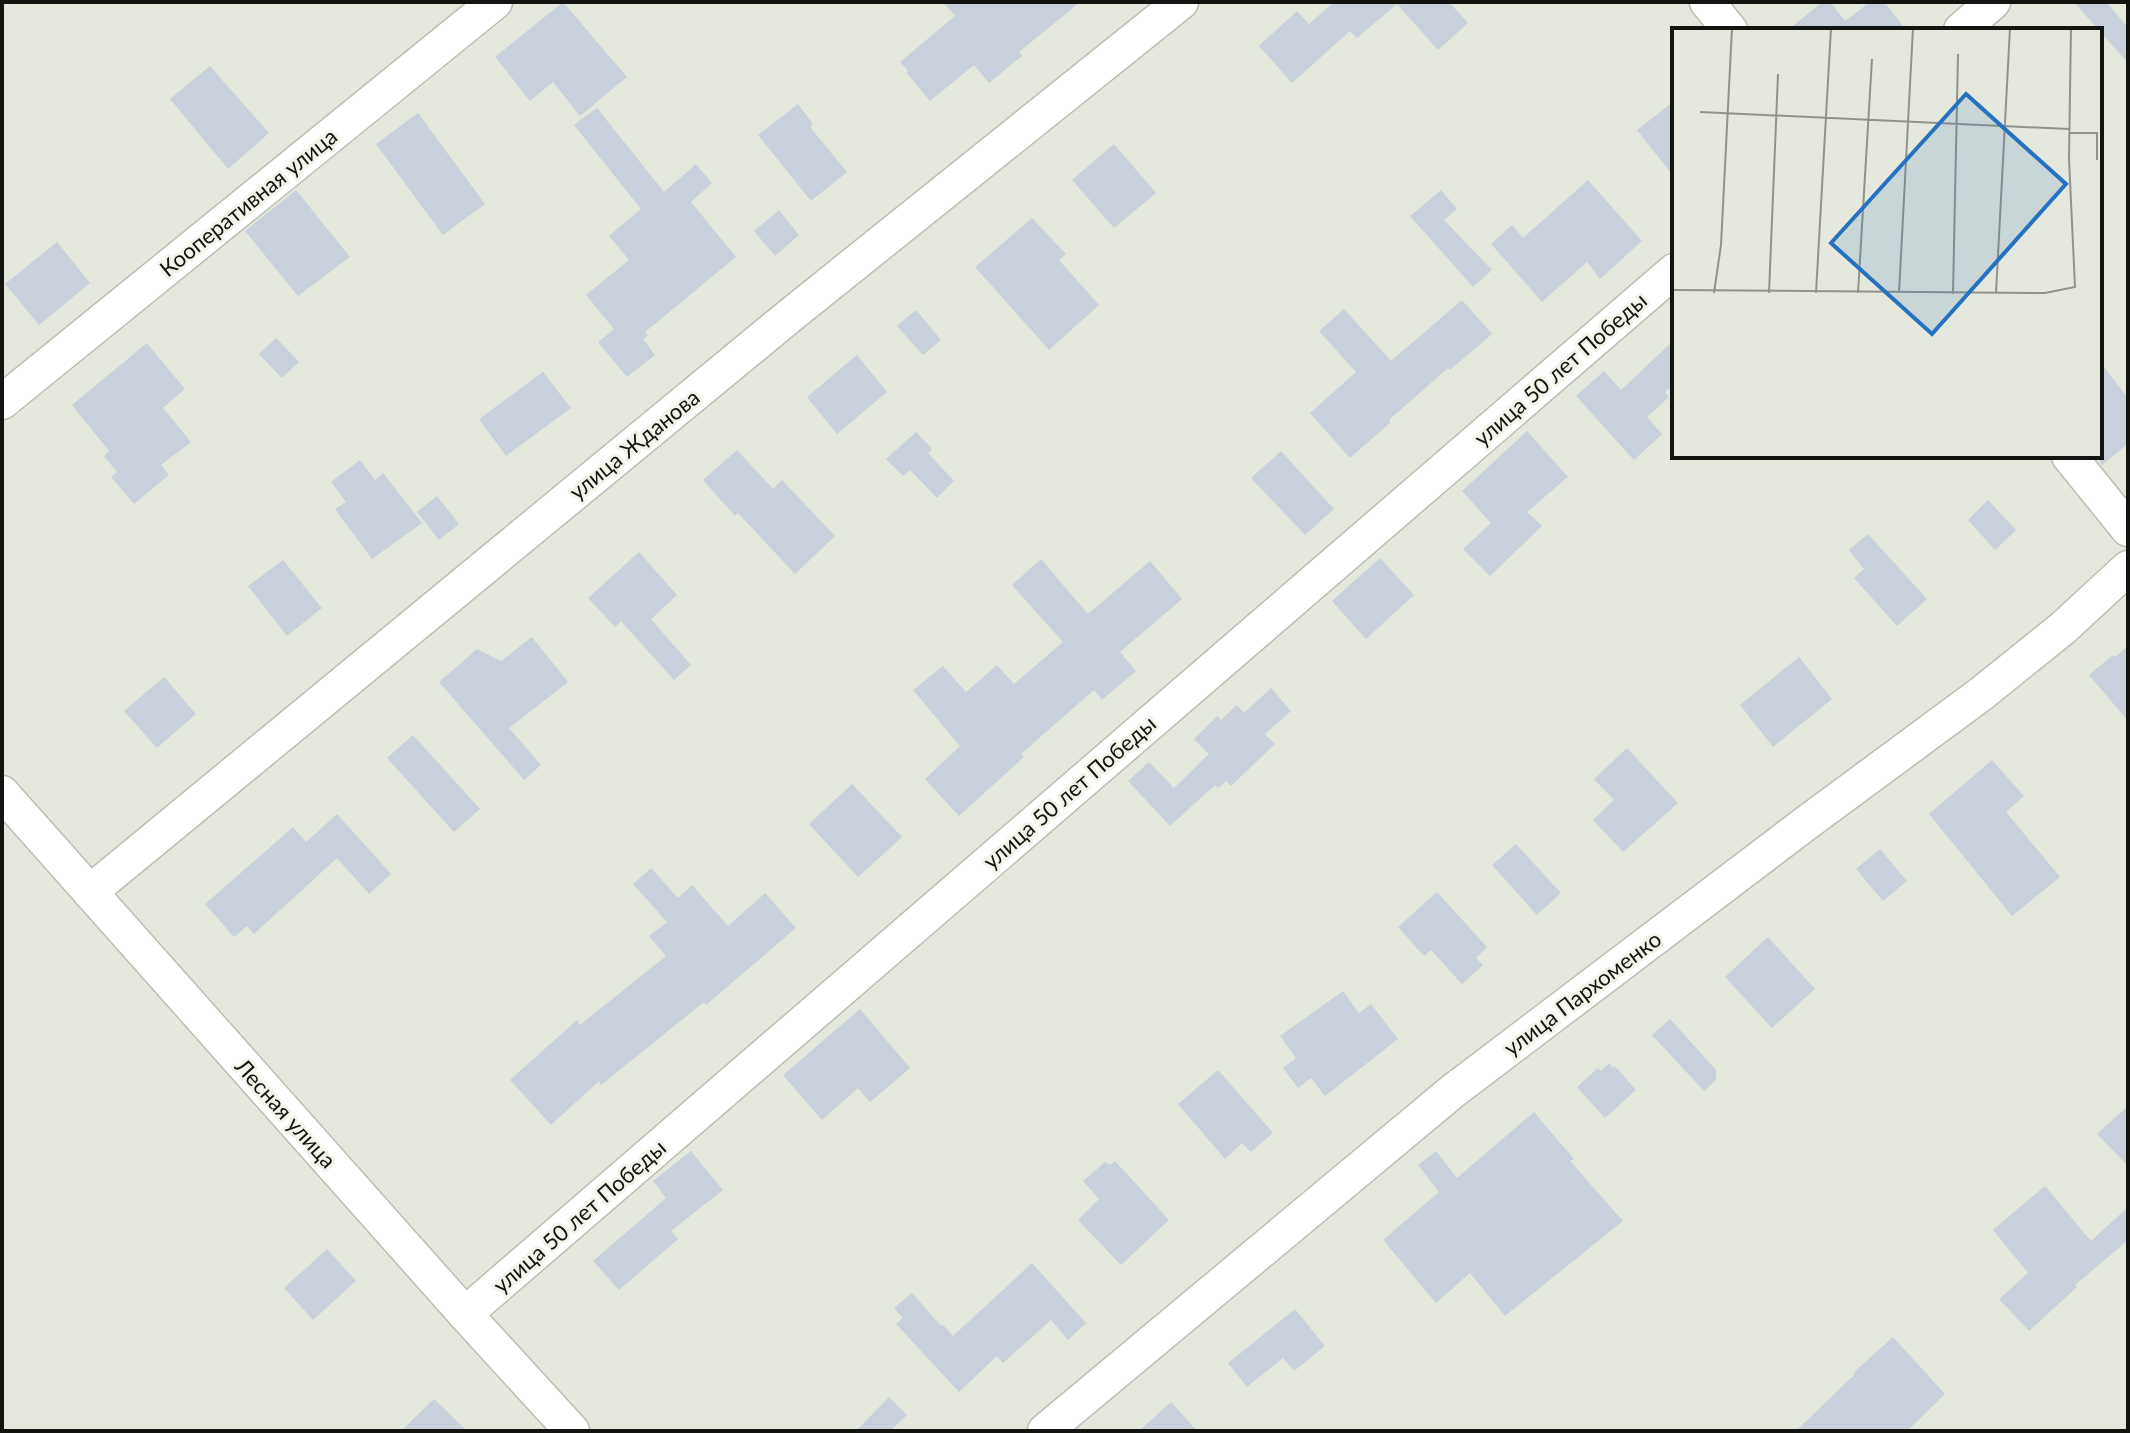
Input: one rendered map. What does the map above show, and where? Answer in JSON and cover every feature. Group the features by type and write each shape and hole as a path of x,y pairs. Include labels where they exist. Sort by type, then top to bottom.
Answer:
{"street":[{"name":"Кооперативная улица","path":"2,402 495,2"},
{"name":"улица Жданова","path":"90,892 792,314 1181,2"},
{"path":"1707,2 1728,28"},
{"path":"1963,28 1993,2"},
{"name":"улица 50 лет Победы","path":"465,1314 1672,273"},
{"path":"2071,458 2128,529"},
{"name":"улица Пархоменко","path":"1045,1431 1453,1091 1792,833 1981,694 2063,628 2128,568"},
{"name":"Лесная улица","path":"2,793 572,1431"}],"building":[{"path":"563,2 627,77 580,116 553,82 530,101 495,57"},
{"path":"943,2 1080,2 1019,52 1022,56 989,83 974,65 930,101 900,62 955,16"},
{"path":"1334,2 1449,2 1468,23 1438,50 1397,4 1357,38 1350,31 1292,83 1259,46 1297,11 1309,24"},
{"path":"1822,2 1830,2 1845,21 1870,2 1884,2 1904,28 1790,28"},
{"path":"2074,2 2106,2 2128,27 2128,63 2102,34 2102,28 2097,28"},
{"path":"210,66 269,133 228,169 170,99"},
{"path":"1672,103 1672,174 1637,130"},
{"path":"798,104 813,124 810,127 847,172 811,201 758,135"},
{"path":"597,108 664,192 696,164 712,183 691,202 736,257 645,332 648,335 643,339 655,355 627,377 598,342 614,329 586,295 629,260 609,236 641,209 574,125"},
{"path":"418,113 485,204 443,235 376,144"},
{"path":"1114,144 1156,193 1114,228 1072,180"},
{"path":"1588,180 1642,241 1600,279 1587,262 1542,302 1491,244 1512,225 1523,238"},
{"path":"296,190 350,257 298,296 245,231"},
{"path":"1441,190 1457,209 1444,220 1492,270 1473,287 1410,216"},
{"path":"779,210 799,235 775,256 754,231"},
{"path":"1032,218 1066,254 1059,260 1099,305 1049,350 975,267"},
{"path":"57,242 90,283 39,325 5,284"},
{"path":"1462,300 1492,334 1450,370 1448,368 1350,458 1310,413 1356,372 1319,331 1344,309 1391,361"},
{"path":"916,310 941,340 923,355 897,326"},
{"path":"276,338 299,362 282,378 259,354"},
{"path":"1672,342 1672,386 1665,392 1669,397 1647,417 1662,434 1634,460 1576,396 1604,371 1621,390"},
{"path":"147,343 185,389 163,408 191,442 161,465 169,475 134,504 111,477 117,472 104,456 109,451 72,405"},
{"path":"857,355 887,392 837,434 807,397"},
{"path":"2102,365 2128,398 2128,444 2102,465"},
{"path":"543,372 571,408 506,456 479,419"},
{"path":"1527,431 1568,477 1527,512 1542,526 1490,576 1463,549 1491,523 1462,491"},
{"path":"916,432 932,449 928,453 954,481 937,498 910,470 903,476 886,459"},
{"path":"737,450 773,489 782,480 835,536 795,574 703,480"},
{"path":"1281,451 1334,509 1305,535 1251,478"},
{"path":"360,460 375,480 383,473 422,523 372,559 335,509 346,502 331,482"},
{"path":"437,496 459,524 439,540 417,512"},
{"path":"1988,500 2016,530 1995,550 1968,520"},
{"path":"1868,534 1927,599 1897,626 1854,578 1864,569 1849,550"},
{"path":"639,552 677,595 651,619 691,665 674,680 621,621 615,627 588,598"},
{"path":"1380,558 1414,595 1366,639 1332,601"},
{"path":"1041,559 1088,614 1150,561 1182,599 1120,652 1136,671 1102,700 1094,690 1021,754 1024,757 959,816 925,779 960,746 913,690 943,666 966,692 997,665 1014,684 1063,642 1012,585"},
{"path":"283,560 322,608 287,636 248,586"},
{"path":"532,637 568,682 509,728 541,765 524,780 439,682 477,649 501,661"},
{"path":"2128,646 2128,721 2089,675"},
{"path":"1799,657 1832,699 1773,747 1740,705"},
{"path":"164,677 196,714 157,748 124,711"},
{"path":"1271,688 1291,711 1265,734 1275,744 1231,786 1226,781 1218,788 1215,785 1170,826 1128,781 1149,762 1174,788 1209,754 1194,739 1217,716 1221,720 1237,705 1244,713"},
{"path":"413,735 480,809 454,832 387,758"},
{"path":"1627,748 1678,803 1623,852 1593,820 1614,800 1594,779"},
{"path":"1992,760 2024,796 2006,812 2060,877 2012,916 1929,814"},
{"path":"852,784 902,837 858,877 809,824"},
{"path":"337,814 391,874 369,894 337,858 254,934 247,926 234,937 205,904 293,827 306,842"},
{"path":"1516,844 1561,893 1537,915 1492,865"},
{"path":"1880,849 1907,881 1883,901 1856,869"},
{"path":"651,868 678,898 692,885 728,926 765,893 796,928 706,1005 704,1002 601,1085 599,1081 551,1125 510,1080 577,1020 580,1025 666,956 649,936 667,922 633,884"},
{"path":"1437,892 1487,947 1476,958 1483,965 1462,984 1431,950 1424,956 1398,927"},
{"path":"1768,937 1815,989 1772,1028 1725,977"},
{"path":"1343,991 1359,1013 1371,1004 1398,1039 1325,1096 1311,1078 1298,1088 1283,1068 1296,1058 1280,1036"},
{"path":"860,1009 910,1068 870,1102 858,1088 822,1120 783,1075"},
{"path":"1670,1019 1716,1070 1716,1080 1704,1091 1652,1035"},
{"path":"1609,1063 1636,1090 1605,1118 1577,1087 1598,1068 1601,1071"},
{"path":"1218,1070 1273,1133 1251,1152 1242,1143 1225,1159 1178,1104"},
{"path":"2128,1106 2128,1166 2097,1134"},
{"path":"1534,1112 1574,1159 1570,1161 1623,1221 1505,1316 1470,1273 1436,1303 1383,1240 1439,1192 1418,1165 1436,1151 1457,1178"},
{"path":"691,1151 723,1190 671,1231 678,1239 619,1290 593,1261 666,1198 653,1181"},
{"path":"1115,1161 1169,1220 1121,1265 1078,1220 1099,1199 1083,1181 1105,1162 1110,1165"},
{"path":"2045,1186 2091,1241 2128,1207 2128,1240 2075,1285 2077,1287 2029,1331 1999,1299 2028,1273 1993,1230"},
{"path":"327,1249 356,1281 313,1320 284,1288"},
{"path":"1032,1263 1086,1323 1068,1340 1051,1320 1003,1363 997,1356 959,1392 896,1324 903,1318 894,1308 912,1293 953,1336"},
{"path":"1295,1309 1325,1346 1294,1371 1283,1358 1247,1387 1228,1363"},
{"path":"1893,1337 1945,1394 1907,1431 1796,1431 1854,1372"},
{"path":"889,1397 907,1415 890,1431 856,1431"},
{"path":"434,1399 467,1431 401,1431"},
{"path":"1171,1402 1197,1431 1139,1431"}]}
